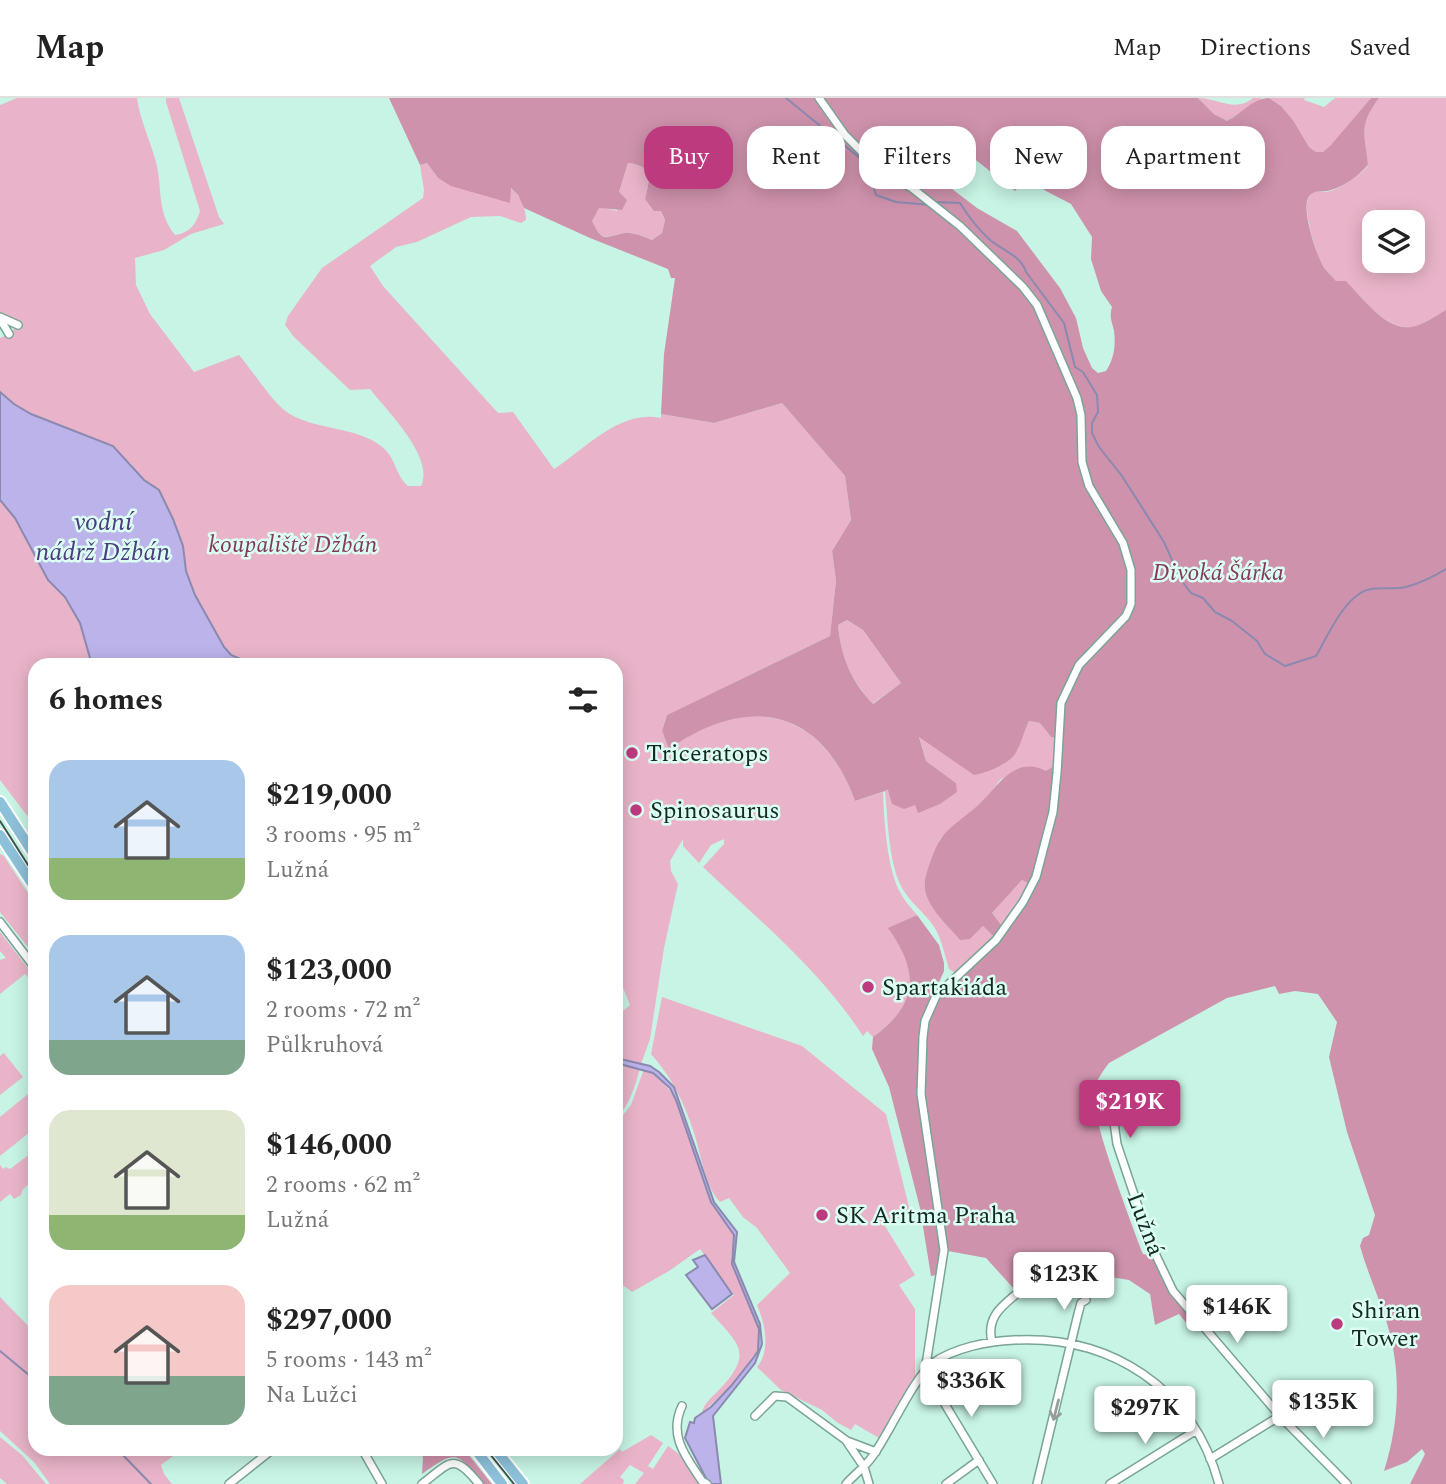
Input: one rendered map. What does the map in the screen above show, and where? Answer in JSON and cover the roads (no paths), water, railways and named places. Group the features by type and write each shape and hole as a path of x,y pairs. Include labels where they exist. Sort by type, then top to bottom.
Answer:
{"main road":[{"path":"0,802 28,845"},
{"path":"0,836 28,878"},
{"path":"480,1456 502,1484"},
{"path":"501,1456 523,1484"}],"street":[{"path":"819,98 845,135 882,172 933,204 960,226 1023,287 1037,305 1077,398 1081,415 1082,462 1089,485 1123,543 1130,570 1131,604 1126,616 1079,665 1061,703 1053,812 1043,852 1027,894 996,940 936,996 925,1021 922,1037 921,1094 944,1250 926,1371 993,1484"},
{"path":"0,318 18,325"},
{"path":"0,318 9,334"},
{"path":"0,836 16,827"},
{"path":"0,922 28,959"},
{"name":"Lužná","path":"1112,1108 1117,1144 1124,1166 1151,1245 1173,1292 1280,1416 1347,1484"},
{"path":"992,1342 992,1318 1032,1279"},
{"path":"1037,1484 1078,1314 1081,1303 1086,1300"},
{"path":"846,1484 876,1452 926,1371 939,1360 992,1342 1036,1340 1072,1343 1119,1359 1152,1381 1177,1404 1195,1431 1210,1459 1219,1484"},
{"path":"755,1416 775,1396 786,1397 847,1441 876,1452"},
{"path":"682,1406 678,1416 678,1443 706,1483"},
{"path":"1210,1459 1280,1416"},
{"path":"1110,1484 1195,1431"},
{"path":"847,1441 864,1467 869,1484"},
{"path":"229,1484 264,1456"},
{"path":"366,1456 382,1484"},
{"path":"946,1484 979,1460"},
{"path":"422,1484 454,1462 462,1465 479,1484"}],"water":[{"name":"vodní nádrž Džbán","path":"0,392 31,414 113,446 144,480 159,490 183,546 186,571 195,595 224,647 238,658 90,658 80,623 65,597 48,580 15,518 0,500"},
{"path":"623,1060 650,1066 674,1087 714,1202 737,1232 734,1262 760,1324 762,1344 755,1363 713,1416 721,1484 709,1484 685,1438 690,1422 694,1423 695,1418 711,1407 754,1357 758,1351 759,1329 732,1264 734,1235 711,1202 670,1088 653,1073 623,1065"},
{"path":"705,1255 732,1294 712,1309 686,1275 698,1267 693,1260"}],"waterway":[{"path":"786,98 866,163 876,195 896,202 930,205"},
{"path":"935,202 960,203 985,235 1020,261 1064,323 1075,367 1083,372 1097,395 1098,412 1092,423 1092,433 1099,447 1122,476 1164,542 1181,580 1191,593 1203,598 1215,612 1232,621 1257,641 1265,654 1285,666 1316,656 1340,614 1359,594 1376,588 1406,587 1446,569"},
{"path":"0,1351 28,1374"},
{"path":"124,1456 151,1484"}],"tram line":[{"path":"0,821 28,865"},
{"path":"492,1456 514,1484"}],"place":[{"name":"Triceratops","path":"632,753"},
{"name":"Spinosaurus","path":"636,810"},
{"name":"Spartakiáda","path":"868,987"},
{"name":"SK Aritma Praha","path":"822,1215"},
{"name":"Shiran Tower","path":"1337,1324"}],"park label":[{"name":"koupaliště Džbán","path":"293,544"},
{"name":"Divoká Šárka","path":"1218,572"}]}
